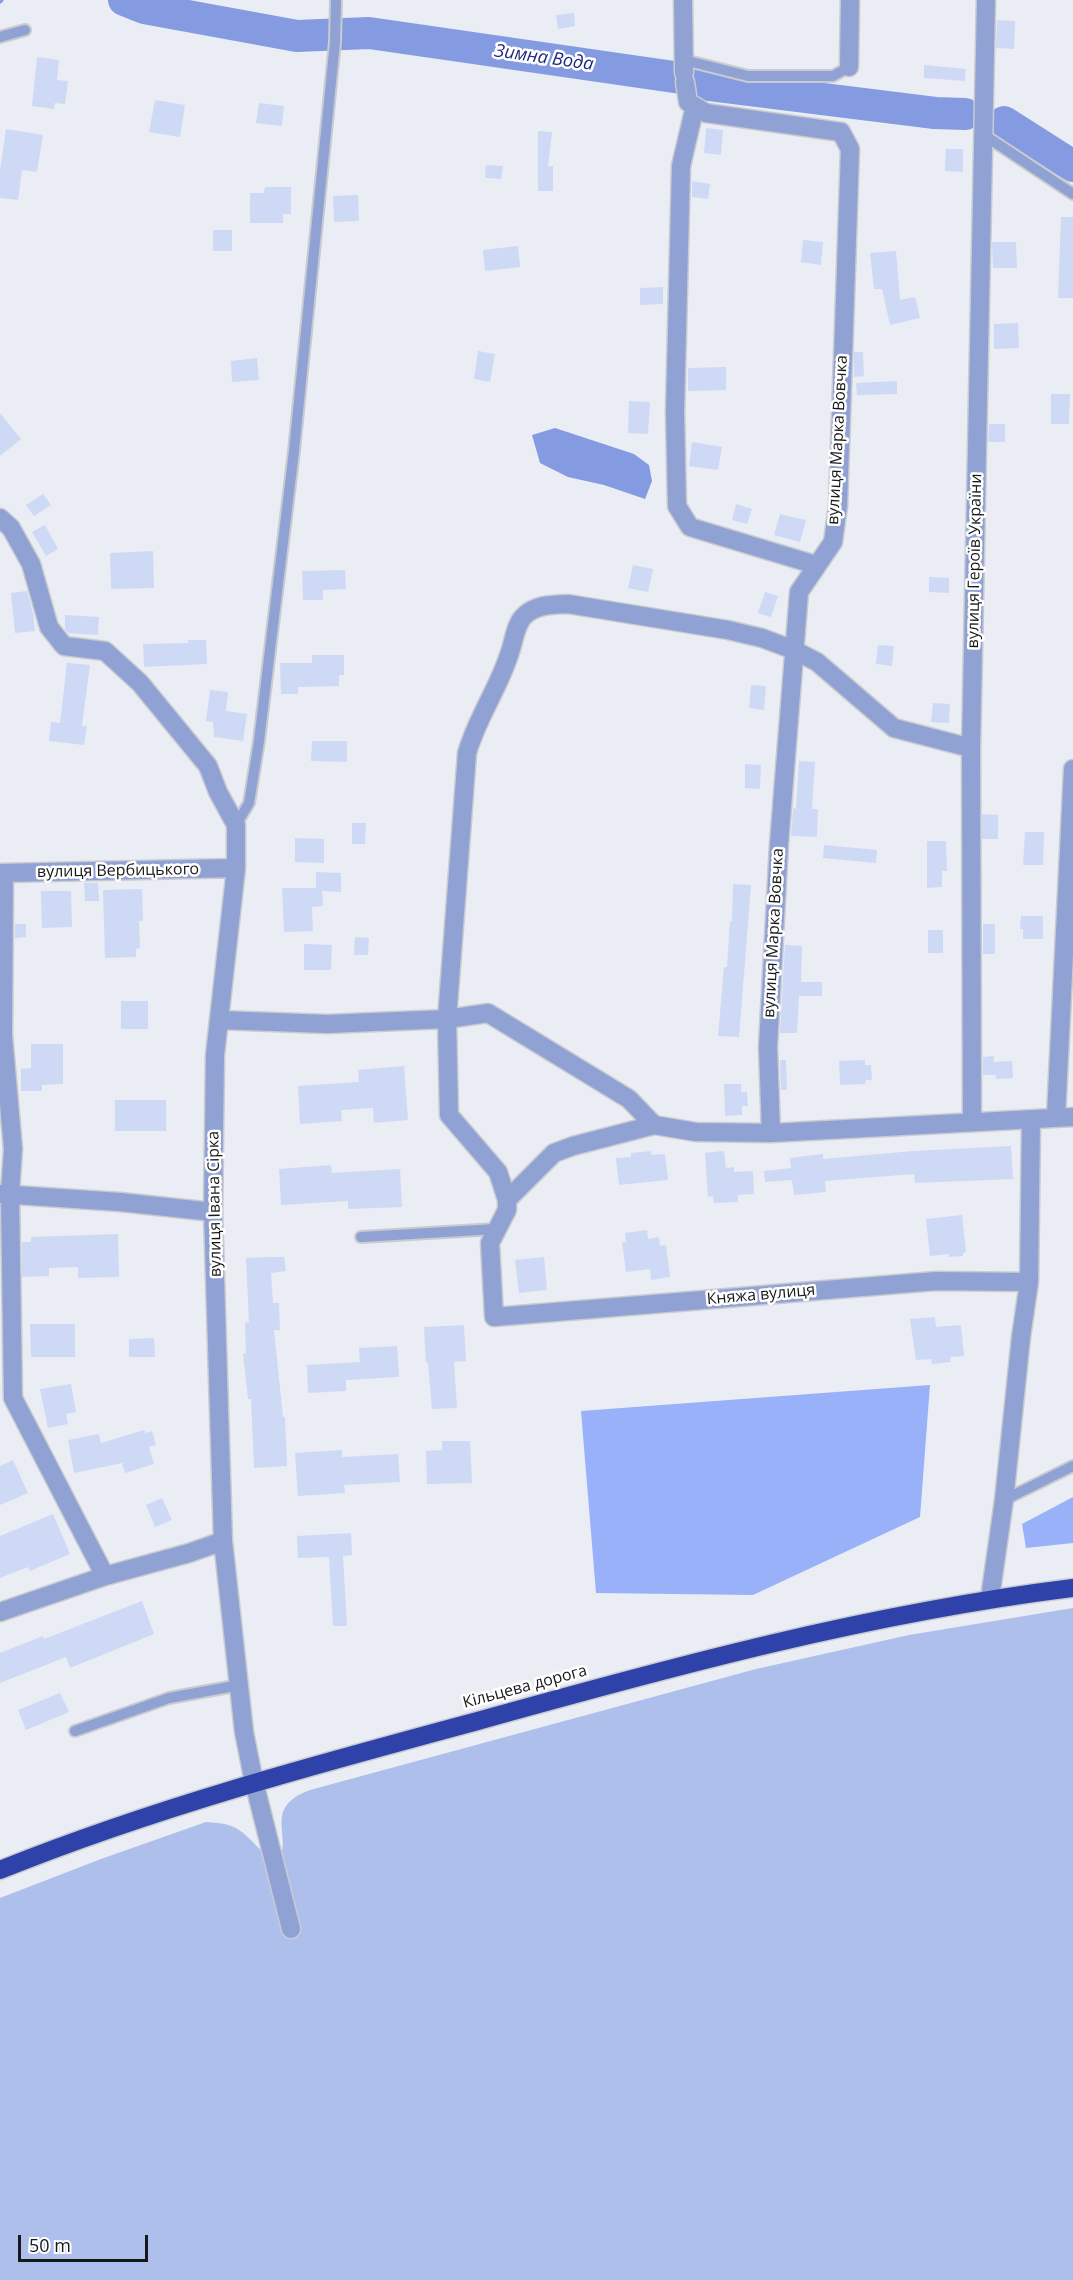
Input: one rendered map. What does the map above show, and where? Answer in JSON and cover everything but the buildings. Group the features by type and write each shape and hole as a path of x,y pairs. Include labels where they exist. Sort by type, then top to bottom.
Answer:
{"highway":[{"name":"Кільцева дорога","path":"0,1870 75,1839 254,1782 608,1685 894,1616 990,1598 1073,1587"}],"street":[{"path":"683,0 684,72 688,102 695,106 681,166 675,412 677,506 690,527 816,565"},
{"path":"849,68 850,0"},
{"name":"вулиця Героїв України","path":"972,1122 970,748 986,0"},
{"name":"вулиця Марка Вовчка","path":"695,106 706,113 841,132 850,149 838,506 832,542 799,592 779,844 768,1047 771,1133"},
{"path":"0,518 11,528 31,564 49,627 64,646 105,651 140,683 208,766 218,792 236,825"},
{"path":"496,1229 507,1210 507,1200 498,1172 449,1115 447,1019 467,753 473,731 494,691 509,656 519,624 525,615 543,605 568,604 728,630 762,638 817,662 894,728 970,748"},
{"path":"507,1200 554,1153 654,1125 696,1132 771,1133 1064,1117 1073,769"},
{"name":"вулиця Івана Сірка","path":"236,825 236,868 215,1055 213,1212 223,1541 232,1641 240,1685 244,1732 254,1782 291,1929"},
{"name":"вулиця Вербицького","path":"2,873 236,868"},
{"path":"2,873 1,1035 14,1149 5,1194 4,1400 105,1576"},
{"path":"219,1020 327,1024 447,1019 488,1013 630,1100 654,1125"},
{"path":"990,1598 1005,1500 1021,1337 1029,1282 1031,1120"},
{"path":"5,1194 213,1212"},
{"name":"Княжа вулиця","path":"496,1229 490,1243 494,1317 936,1281 1029,1282"},
{"path":"0,1612 105,1576 189,1553 223,1541"}],"lane":[{"path":"236,825 249,803 259,741 294,451 335,42 336,0"},
{"path":"0,37 25,30"},
{"path":"684,72 748,76 833,76 849,68"},
{"path":"984,135 1073,194"},
{"path":"361,1237 496,1229"},
{"path":"1005,1500 1073,1466"},
{"path":"75,1731 169,1698 240,1685"}],"shaded area":[{"path":"555,428 634,454 649,465 652,481 645,499 604,485 568,477 540,463 532,435"},
{"path":"930,1385 920,1517 753,1595 596,1593 581,1411"},
{"path":"1073,1497 1073,1543 1026,1548 1022,1524"},
{"path":"1073,1608 1073,2280 0,2280 0,1898 206,1822 235,1828 278,1861 282,1852 283,1814 287,1805 295,1797 310,1790 756,1669 909,1635"}],"waterway":[{"name":"Зимна Вода","path":"124,0 144,8 297,36 369,33 681,78 702,84 935,113 965,114"},
{"name":"Зимна Вода","path":"1004,122 1073,166"}]}
